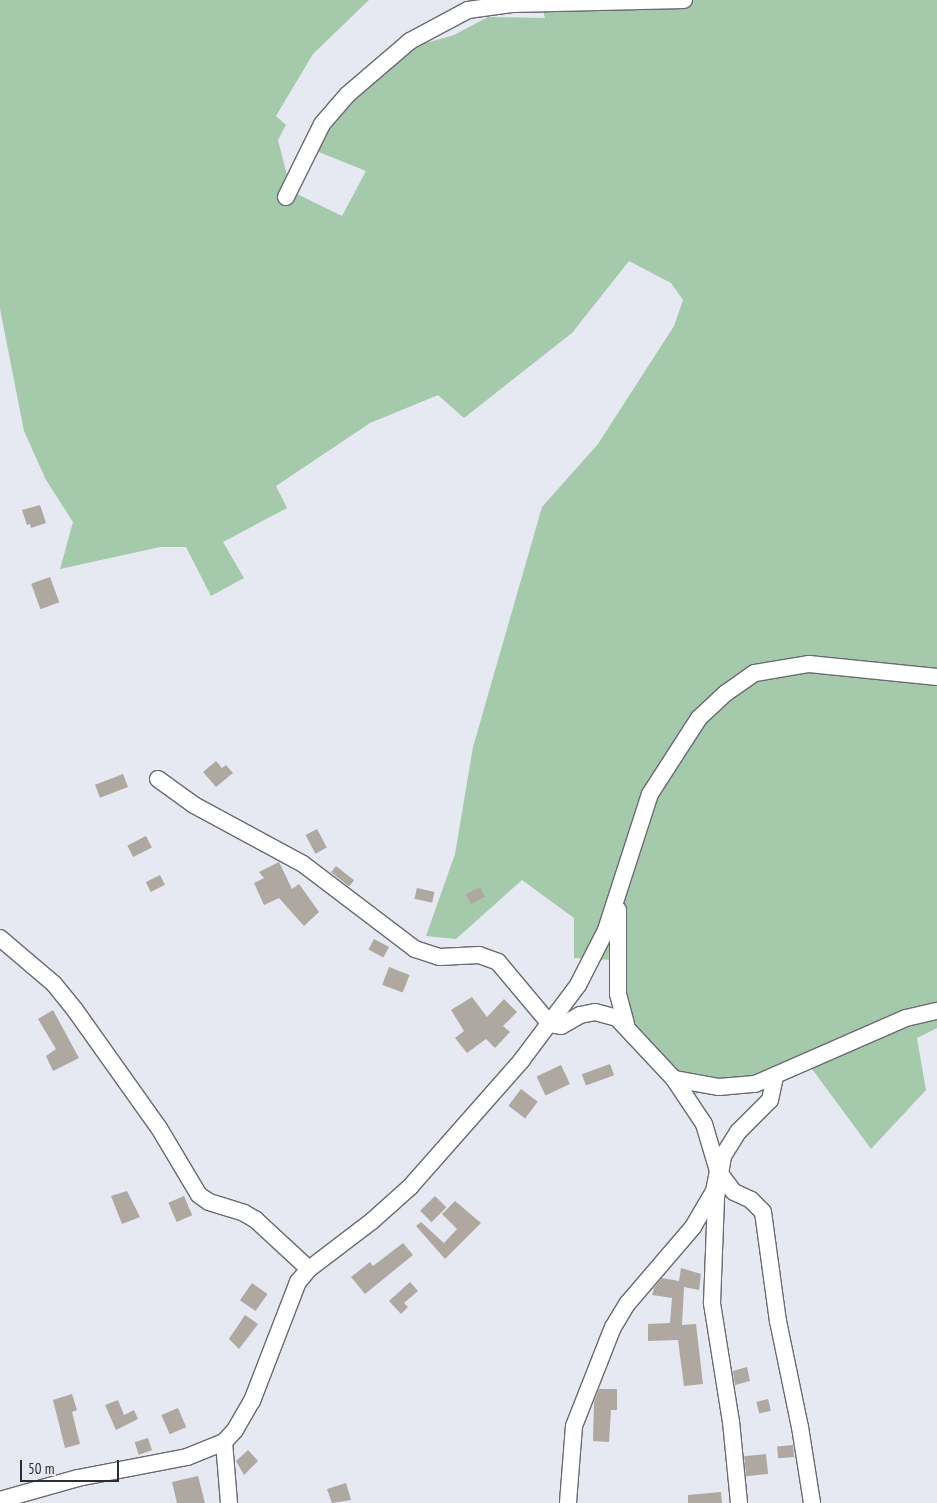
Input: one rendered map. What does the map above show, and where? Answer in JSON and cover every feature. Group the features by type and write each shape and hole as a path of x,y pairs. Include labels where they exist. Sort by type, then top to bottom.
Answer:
{"street":[{"path":"286,197 322,124 347,95 410,41 468,10 512,4 684,0"},
{"path":"0,1500 78,1478 187,1457 224,1442 245,1415 291,1294 309,1269 372,1221 410,1187 485,1104 550,1024 594,957 618,898 639,824 650,794 699,718 748,678 780,667 809,664 937,677"},
{"path":"158,778 194,805 303,864 415,949 440,957 479,955 498,962 550,1024 561,1026 580,1015 595,1012 607,1014 626,1024 674,1079 704,1124 718,1171 712,1303 731,1422 738,1503"},
{"path":"618,898 618,994 626,1024"},
{"path":"0,938 54,984 75,1010 159,1128 199,1195 209,1202 244,1212 256,1220 309,1269"},
{"path":"674,1079 694,1084 739,1086 775,1076 906,1018 937,1011"},
{"path":"568,1503 574,1426 613,1327 627,1304 693,1227 714,1191 718,1171 730,1142 770,1100 775,1076"},
{"path":"718,1171 734,1192 751,1200 763,1212 779,1330 800,1427 812,1503"},
{"path":"224,1442 229,1503"}],"green space":[{"path":"0,0 369,0 313,54 276,116 286,125 278,140 291,191 342,216 366,171 316,151 330,122 388,65 419,45 454,35 488,17 545,18 540,0 937,0 937,1028 917,1038 926,1090 871,1149 801,1054 772,1081 694,1094 634,1022 614,960 574,958 574,918 522,880 456,939 426,936 455,854 473,747 542,507 598,444 674,326 683,300 671,283 629,261 572,333 464,418 438,395 370,423 276,486 287,508 223,542 244,578 211,596 186,547 160,547 60,569 73,522 46,480 24,431 0,309"}],"building":[{"path":"40,505 46,523 31,528 30,524 27,525 22,510"},
{"path":"50,577 59,602 40,609 31,584"},
{"path":"216,761 222,768 226,765 233,773 216,787 203,772"},
{"path":"123,774 128,787 100,798 95,785"},
{"path":"317,829 327,848 315,854 306,835"},
{"path":"146,836 152,848 133,857 127,846"},
{"path":"279,862 292,889 299,884 319,912 304,926 279,898 264,905 254,883 264,878 259,872"},
{"path":"336,866 354,880 349,886 331,872"},
{"path":"160,875 165,885 151,892 146,882"},
{"path":"480,887 485,897 471,904 466,894"},
{"path":"417,888 435,892 432,903 415,899"},
{"path":"374,939 389,947 383,958 368,950"},
{"path":"389,967 410,975 403,993 382,985"},
{"path":"472,997 487,1017 504,999 517,1012 503,1026 510,1032 495,1048 486,1039 467,1053 455,1038 464,1031 451,1010"},
{"path":"53,1010 79,1058 53,1071 46,1056 56,1049 38,1019"},
{"path":"610,1064 614,1075 586,1086 582,1074"},
{"path":"561,1065 570,1084 545,1095 537,1076"},
{"path":"521,1089 538,1102 525,1118 508,1106"},
{"path":"127,1191 140,1217 122,1224 111,1196"},
{"path":"184,1196 192,1215 177,1222 168,1203"},
{"path":"435,1196 446,1207 431,1222 420,1211"},
{"path":"455,1201 481,1223 445,1259 416,1226 421,1222 444,1243 457,1229 442,1214"},
{"path":"403,1243 413,1255 365,1294 351,1277 370,1262 373,1266"},
{"path":"681,1268 701,1274 699,1290 684,1287 682,1325 696,1324 703,1384 684,1386 678,1340 648,1341 648,1324 670,1323 672,1298 652,1295 654,1288 662,1278 679,1281"},
{"path":"410,1282 418,1291 404,1303 408,1307 401,1314 389,1301"},
{"path":"252,1283 268,1294 256,1311 240,1300"},
{"path":"245,1315 258,1324 239,1349 229,1339"},
{"path":"747,1367 750,1381 735,1385 733,1371"},
{"path":"599,1389 617,1389 617,1410 611,1410 609,1442 593,1441 594,1402"},
{"path":"72,1394 77,1410 72,1412 80,1444 65,1448 53,1400"},
{"path":"768,1399 771,1411 759,1414 756,1402"},
{"path":"118,1400 124,1415 134,1410 138,1419 116,1430 105,1405"},
{"path":"178,1408 186,1427 170,1434 161,1415"},
{"path":"148,1438 152,1450 139,1455 135,1442"},
{"path":"793,1445 794,1457 778,1458 777,1446"},
{"path":"248,1450 258,1461 244,1475 236,1461"},
{"path":"766,1454 768,1474 746,1476 744,1456"},
{"path":"198,1476 205,1503 177,1503 172,1482"},
{"path":"346,1483 351,1500 332,1503 327,1489"},
{"path":"721,1492 722,1503 688,1503 688,1495"}]}
